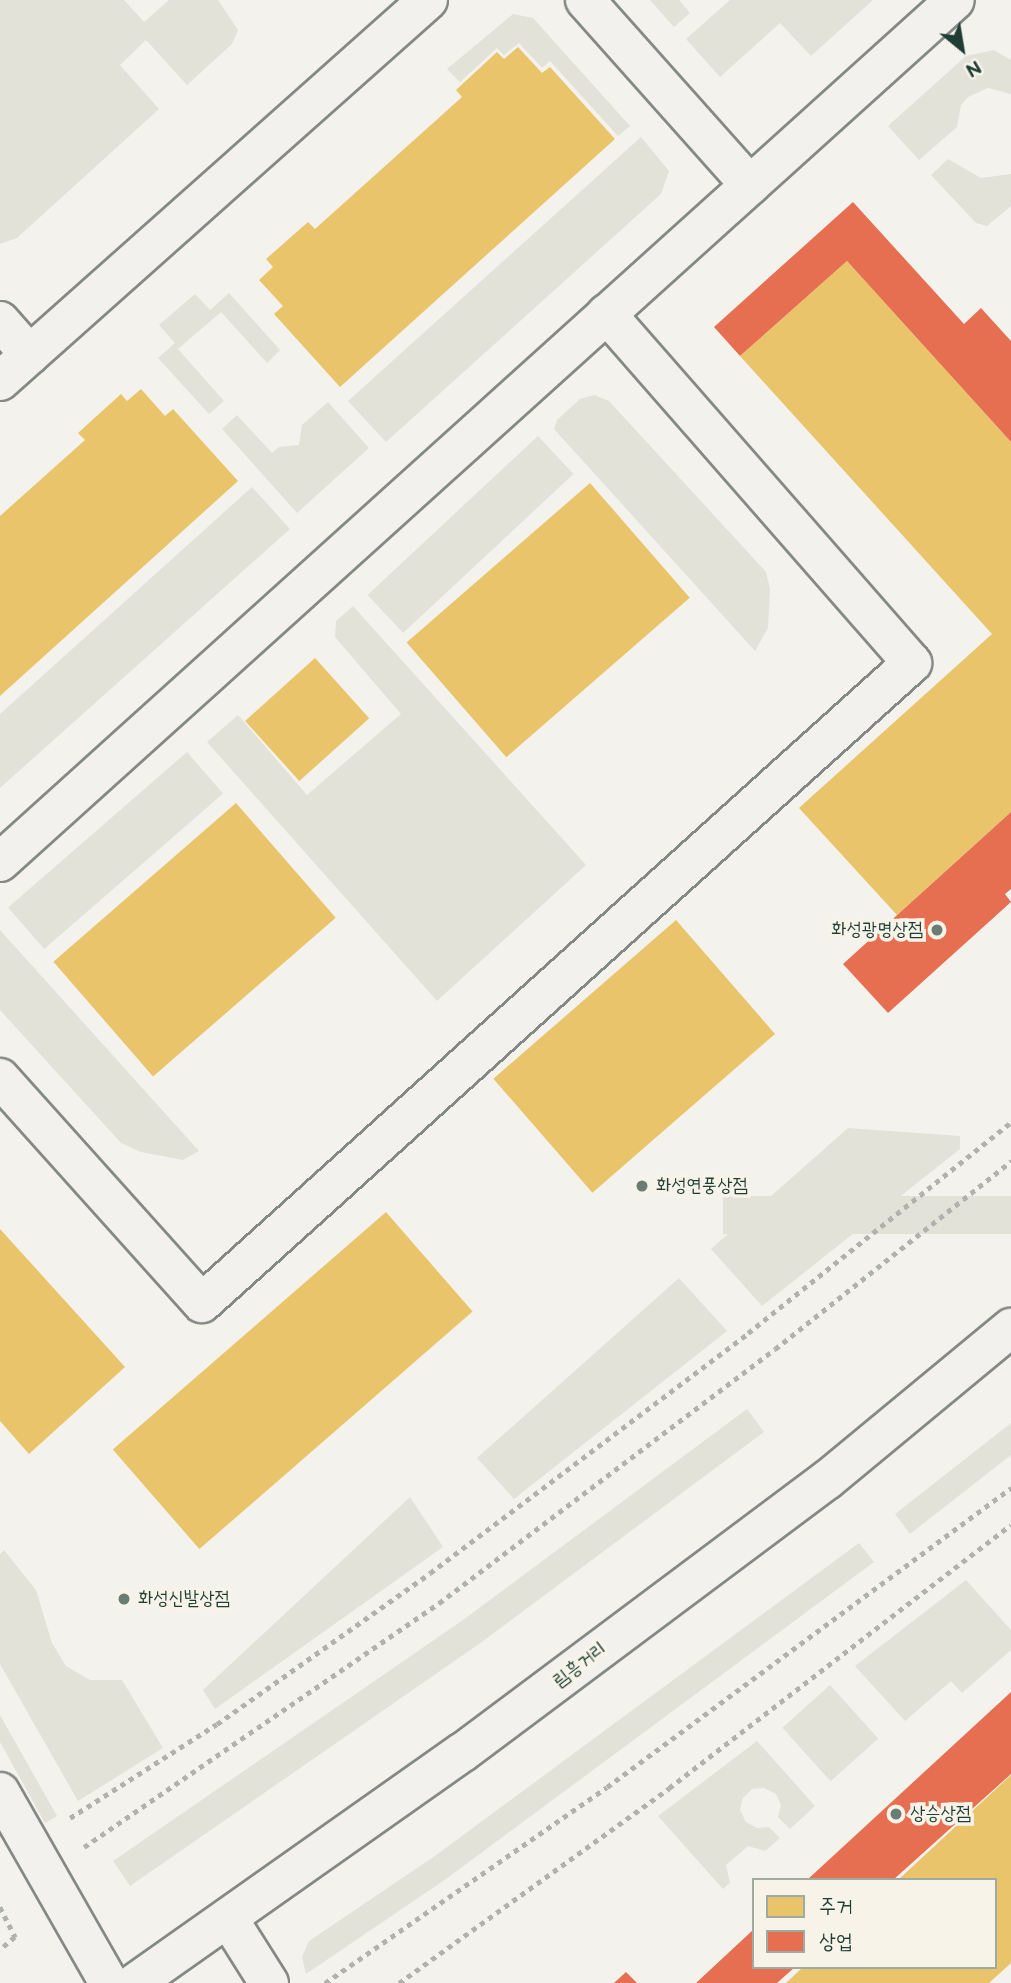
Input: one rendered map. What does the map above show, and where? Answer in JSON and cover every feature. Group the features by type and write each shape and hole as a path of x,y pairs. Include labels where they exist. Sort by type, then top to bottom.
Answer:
{"street":[{"path":"0,381 428,0"},
{"path":"585,0 750,185"},
{"path":"0,862 955,0"},
{"path":"0,1078 202,1303 912,663 606,314"},
{"path":"0,321 30,355"},
{"name":"림흥거리","path":"135,1983 463,1752 827,1480 1011,1328"},
{"path":"0,1792 109,1983"},
{"path":"228,1918 269,1983"}],"path":[{"path":"36,1855 86,1810 217,1724 430,1573 748,1333 1011,1122"},
{"path":"36,1855 99,1839 439,1603 775,1349 1011,1161"},
{"path":"325,1983 607,1787 1011,1488"},
{"path":"399,1983 669,1788 1011,1525"},
{"path":"0,1907 15,1937 0,1950"}],"shaded area":[{"path":"0,0 124,0 144,22 169,0 218,0 238,30 232,44 187,85 146,40 120,65 159,109 17,238 0,244"},
{"path":"650,0 679,0 690,13 674,27"},
{"path":"730,0 873,0 811,56 780,23 720,77 686,39"},
{"path":"513,14 533,18 630,126 618,136 550,61 542,68 519,43 504,55 497,48 460,82 447,69"},
{"path":"994,50 1011,60 1011,94 988,88 968,97 961,105 957,127 919,160 888,126 966,56"},
{"path":"641,137 669,171 661,194 386,442 348,401"},
{"path":"948,159 981,178 1011,174 1011,206 987,226 976,223 931,175"},
{"path":"229,293 280,350 267,363 221,312 178,349 224,401 209,414 158,358 175,343 159,325 195,294 210,310"},
{"path":"594,395 609,401 766,572 770,589 768,628 755,651 554,429 557,420 580,399"},
{"path":"328,402 369,448 297,513 222,429 237,415 272,453 279,447 299,445 302,425"},
{"path":"538,436 573,474 403,633 368,595"},
{"path":"252,487 290,529 0,788 0,714"},
{"path":"353,606 586,865 437,1001 207,742 238,715 307,795 401,714 335,637 336,621"},
{"path":"187,752 223,794 44,949 8,907"},
{"path":"0,930 199,1151 183,1160 141,1152 121,1143 0,1010"},
{"path":"848,1128 960,1136 960,1149 762,1306 711,1249"},
{"path":"723,1196 1011,1196 1011,1234 723,1234"},
{"path":"679,1278 727,1331 514,1499 477,1458"},
{"path":"747,1409 764,1432 479,1644 130,1886 113,1861 463,1620"},
{"path":"1011,1423 1011,1455 910,1534 895,1514"},
{"path":"410,1497 443,1547 215,1709 203,1690"},
{"path":"859,1543 874,1562 446,1879 306,1974 302,1957 309,1941 432,1858"},
{"path":"4,1550 36,1590 52,1643 66,1666 90,1680 122,1680 163,1748 78,1801 0,1664 0,1554"},
{"path":"966,1580 1011,1630 1011,1650 962,1693 951,1681 905,1721 855,1666"},
{"path":"830,1685 878,1739 831,1781 782,1728"},
{"path":"0,1715 57,1816 45,1823 0,1742"},
{"path":"757,1741 815,1806 790,1829 778,1817 781,1805 776,1794 764,1788 752,1789 743,1798 740,1810 746,1822 757,1828 769,1827 780,1838 765,1851 748,1846 726,1865 730,1883 723,1889 658,1816"}],"building: 주거":[{"path":"518,47 542,73 550,67 615,139 340,387 274,314 283,306 259,280 273,267 266,259 308,222 315,229 462,97 456,90 497,52 504,59"},
{"path":"847,261 1011,442 1011,812 897,915 799,808 992,634 740,356"},
{"path":"141,389 165,416 173,409 238,481 0,696 0,516 85,440 78,433 121,394 127,401"},
{"path":"590,483 690,598 506,757 407,642"},
{"path":"315,658 369,718 299,781 245,721"},
{"path":"236,803 336,918 153,1076 53,962"},
{"path":"676,920 775,1034 592,1193 493,1079"},
{"path":"386,1212 473,1312 199,1549 113,1449"},
{"path":"0,1229 125,1367 29,1454 0,1421"},
{"path":"1011,1775 1011,1963 989,1983 786,1983 801,1969 997,1969 997,1878 900,1878"}],"building: 상업":[{"path":"853,202 964,324 981,308 1011,341 1011,442 847,261 740,356 714,327"},
{"path":"1011,812 1011,889 1005,894 1011,902 888,1013 843,964"},
{"path":"1011,1692 1011,1774 895,1878 809,1878"},
{"path":"752,1931 752,1969 793,1969 777,1983 696,1983"},
{"path":"626,1972 637,1983 614,1983"}],"place":[{"name":"화성광명상점","path":"937,930"},
{"name":"화성연풍상점","path":"642,1186"},
{"name":"화성신발상점","path":"124,1599"},
{"name":"상승상점","path":"896,1814"}]}
